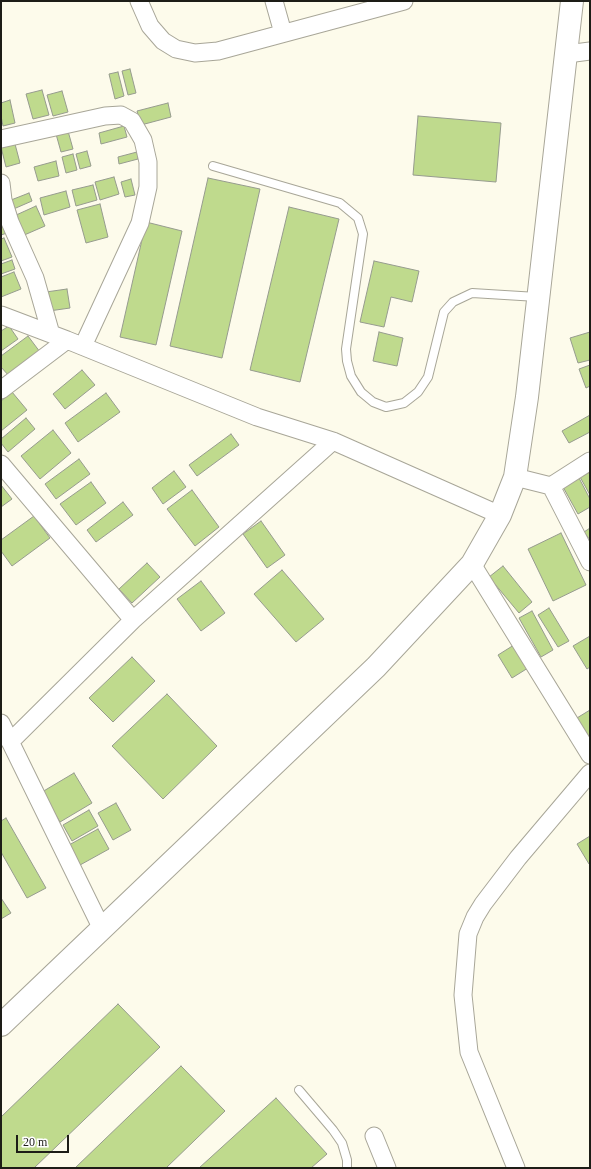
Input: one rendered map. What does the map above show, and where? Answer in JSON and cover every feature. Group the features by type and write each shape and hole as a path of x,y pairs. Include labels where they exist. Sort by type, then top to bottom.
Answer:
{"main road":[{"path":"1,1025 376,667 472,564 500,515 515,476 527,397 572,1"}],"street":[{"path":"139,1 150,26 163,41 176,49 195,53 218,51 404,1"},
{"path":"274,1 283,33"},
{"path":"567,54 590,51"},
{"path":"1,139 105,116 121,115 132,121 143,140 148,162 148,187 140,223 83,346"},
{"path":"1,183 3,200 10,222 34,278 51,334"},
{"path":"1,315 83,346 257,417 333,441 500,515"},
{"path":"1,390 67,340"},
{"path":"10,742 133,620 333,441"},
{"path":"551,486 590,461"},
{"path":"1,464 133,620"},
{"path":"515,476 551,486 590,562"},
{"path":"472,564 512,626 590,755"},
{"path":"1,723 102,928"},
{"path":"516,1168 469,1052 465,1028 463,995 468,934 475,917 483,904 518,858 590,773"},
{"path":"374,1136 387,1168"}],"lane":[{"path":"213,166 340,204 358,218 363,234 346,348 347,361 351,376 361,392 373,402 386,407 404,403 418,392 428,377 444,312 453,302 472,293 539,297"},
{"path":"299,1090 333,1130 342,1143 347,1160 346,1168"}],"building":[{"path":"130,69 136,93 128,95 122,71"},
{"path":"118,72 124,96 115,99 109,74"},
{"path":"42,90 49,115 33,119 26,94"},
{"path":"62,91 68,112 53,116 47,95"},
{"path":"10,100 15,123 3,126 1,103"},
{"path":"168,103 171,117 141,125 137,111"},
{"path":"418,116 501,123 496,182 413,175"},
{"path":"124,126 127,137 101,144 99,133"},
{"path":"68,131 73,149 61,152 56,134"},
{"path":"15,144 20,163 6,167 1,147"},
{"path":"87,151 91,166 80,169 76,154"},
{"path":"137,152 138,159 119,164 118,157"},
{"path":"73,154 77,170 66,173 62,157"},
{"path":"56,161 59,176 38,181 34,167"},
{"path":"114,177 119,194 100,200 95,182"},
{"path":"208,178 260,189 222,358 170,346"},
{"path":"131,179 135,195 125,197 121,182"},
{"path":"93,185 97,200 76,206 72,190"},
{"path":"66,191 70,207 44,215 40,198"},
{"path":"29,193 32,201 9,211 6,202"},
{"path":"100,204 108,237 86,243 77,210"},
{"path":"36,206 45,226 22,236 14,216"},
{"path":"289,207 339,219 300,382 250,370"},
{"path":"1,218 7,233 1,235"},
{"path":"146,222 182,231 156,345 120,337"},
{"path":"4,238 12,257 1,261 1,239"},
{"path":"12,260 15,269 1,274 1,264"},
{"path":"374,261 419,271 412,302 391,297 384,327 360,322"},
{"path":"14,272 21,289 1,297 1,277"},
{"path":"67,289 70,308 49,311 46,292"},
{"path":"9,326 18,339 1,351 1,331"},
{"path":"379,332 403,338 397,366 373,361"},
{"path":"590,332 590,360 578,363 570,338"},
{"path":"28,336 40,352 9,376 1,367 1,356"},
{"path":"590,365 590,386 586,388 579,369"},
{"path":"82,370 95,385 65,409 53,394"},
{"path":"12,392 27,410 1,431 1,401"},
{"path":"106,393 120,412 78,442 65,423"},
{"path":"590,415 590,432 569,443 562,431"},
{"path":"26,418 35,429 8,452 1,443 1,439"},
{"path":"53,430 71,453 40,479 21,456"},
{"path":"231,434 239,445 197,476 189,465"},
{"path":"79,459 90,474 56,499 45,484"},
{"path":"174,471 186,487 163,504 152,488"},
{"path":"590,472 590,495 580,477"},
{"path":"579,478 590,499 590,507 578,514 563,487"},
{"path":"91,482 106,503 76,525 60,504"},
{"path":"1,485 12,499 1,507"},
{"path":"192,490 219,527 195,546 167,509"},
{"path":"123,502 133,515 96,542 87,530"},
{"path":"34,516 50,538 12,566 1,551 1,540"},
{"path":"261,521 285,555 267,568 243,534"},
{"path":"590,528 590,540 584,532"},
{"path":"561,533 586,585 553,601 528,549"},
{"path":"147,563 160,577 132,603 119,589"},
{"path":"503,566 532,602 519,613 489,577"},
{"path":"282,570 324,619 296,642 254,594"},
{"path":"201,581 225,613 201,631 177,599"},
{"path":"549,608 569,641 558,647 538,615"},
{"path":"532,611 553,650 541,657 519,618"},
{"path":"590,636 590,667 587,669 573,646"},
{"path":"514,645 528,668 512,678 498,655"},
{"path":"132,657 155,681 113,722 89,698"},
{"path":"167,694 217,746 163,799 112,746"},
{"path":"590,710 590,746 572,721"},
{"path":"74,773 92,803 60,822 42,792"},
{"path":"116,803 131,830 113,840 98,813"},
{"path":"89,810 98,826 72,841 63,825"},
{"path":"6,818 46,888 27,898 1,852 1,821"},
{"path":"98,829 109,849 80,865 69,845"},
{"path":"590,836 590,864 589,864 577,844"},
{"path":"1,898 11,913 1,919"},
{"path":"118,1004 160,1047 34,1168 1,1168 1,1117"},
{"path":"181,1066 225,1111 166,1168 75,1168"},
{"path":"276,1098 327,1154 311,1168 199,1168"}]}
